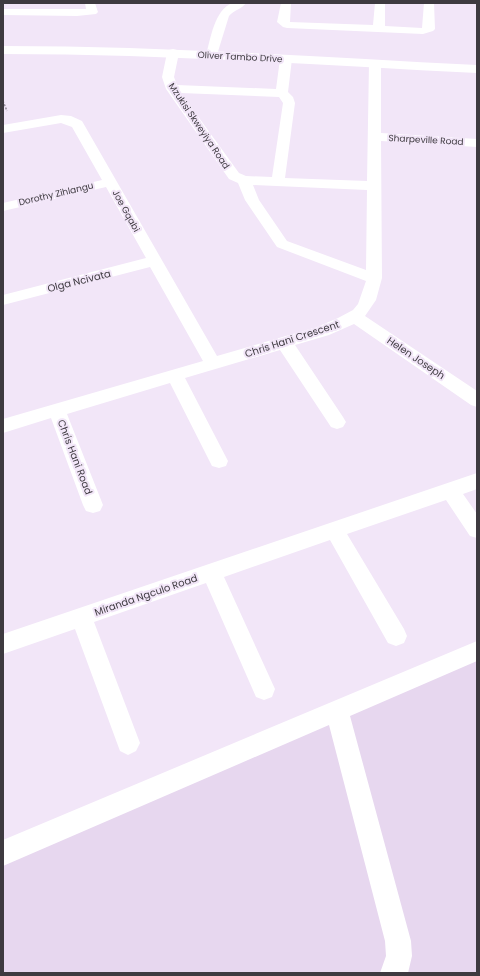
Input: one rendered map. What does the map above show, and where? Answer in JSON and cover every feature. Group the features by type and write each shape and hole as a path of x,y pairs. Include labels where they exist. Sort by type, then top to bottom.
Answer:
{"street":[{"path":"3,12 92,12 90,3"},
{"path":"212,55 224,15 230,8 241,3"},
{"path":"286,3 283,22 285,24 427,30 429,29 429,3"},
{"path":"379,29 380,3"},
{"name":"Oliver Tambo Drive","path":"3,50 82,50 212,55 477,69"},
{"name":"Mzukisi Skweyiya Road","path":"173,54 168,77 172,89 231,174 244,180 375,186"},
{"path":"282,93 286,59"},
{"name":"Chris Hani Crescent","path":"3,426 214,364 323,330 355,317 363,310 368,303 374,278 375,63"},
{"path":"172,89 282,93 287,97 289,103 278,182"},
{"name":"Joe Gqabi","path":"3,129 66,119 77,124 214,364"},
{"name":"Sharpeville Road","path":"374,137 477,143"},
{"path":"244,180 252,200 282,244 374,278"},
{"name":"Dorothy Zihlangu","path":"3,207 110,182"},
{"name":"Olga Ncivata","path":"3,300 155,261"},
{"name":"Helen Joseph","path":"355,317 477,400"},
{"path":"284,342 337,422"},
{"path":"175,375 219,461"},
{"name":"Chris Hani Road","path":"56,410 93,505"},
{"name":"Miranda Ngculo Road","path":"3,644 451,491 477,480"},
{"path":"451,491 477,530"},
{"path":"334,531 396,636"},
{"path":"212,572 264,689"},
{"name":"Miranda Ngculo Road","path":"81,618 128,743"},
{"path":"3,853 477,651"},
{"path":"337,710 398,941 399,956 394,973"}],"shaded area":[{"path":"477,644 477,973 3,973 3,844"}]}
